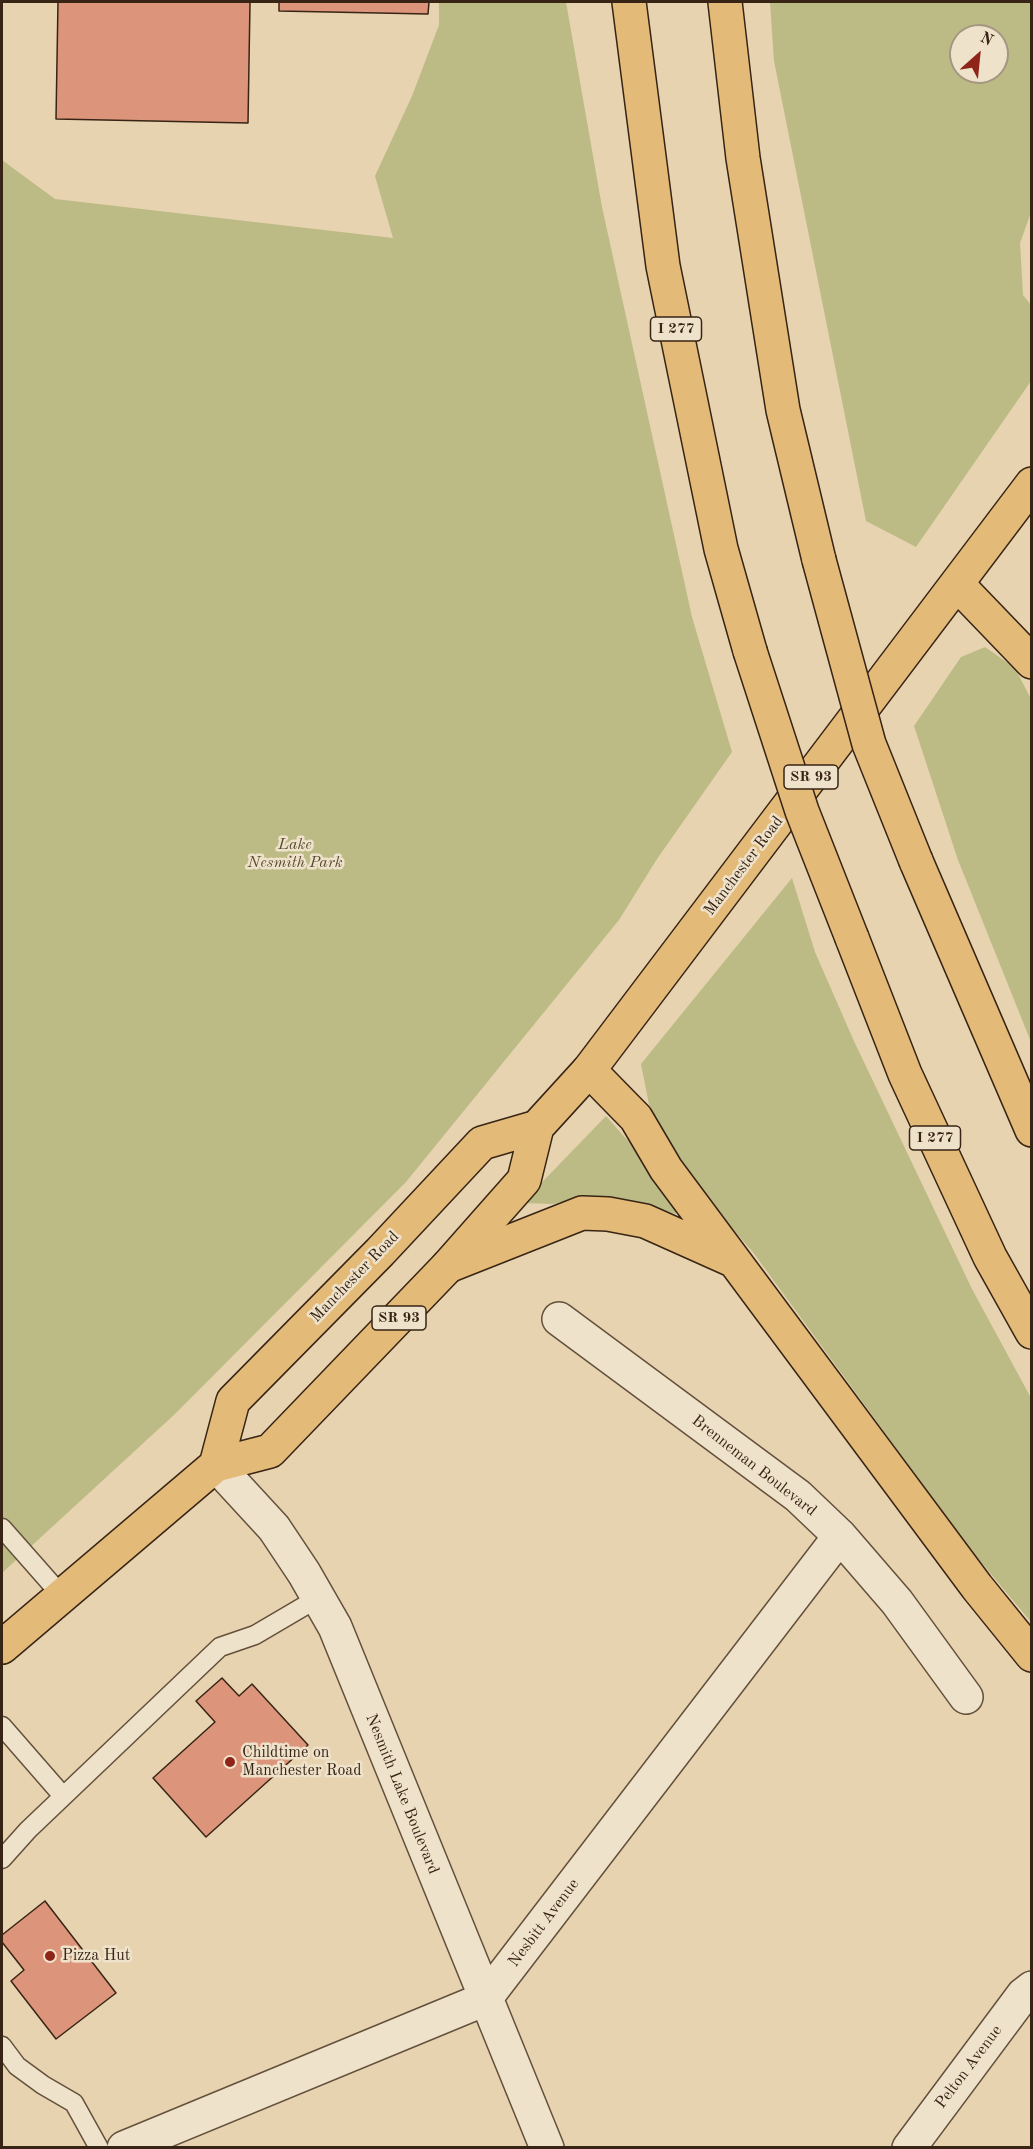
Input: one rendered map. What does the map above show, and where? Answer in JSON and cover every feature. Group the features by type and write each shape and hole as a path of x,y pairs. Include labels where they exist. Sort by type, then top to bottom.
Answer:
{"main road":[{"name":"I 277","path":"629,2 663,266 721,549 750,651 802,811 905,1074 990,1257 1032,1332"},
{"path":"725,2 743,158 783,410 819,560 870,744 916,861 1032,1130"},
{"name":"Manchester Road","path":"2,1647 216,1465 270,1450 448,1266 524,1180 537,1127 589,1070 1032,484"},
{"path":"957,584 1032,662"},
{"path":"589,1070 636,1118 666,1169 733,1260 977,1587 1032,1655"},
{"name":"Manchester Road","path":"216,1465 233,1401 380,1252 482,1143 537,1127"},
{"path":"448,1266 582,1213 608,1214 645,1221 733,1260"}],"street":[{"name":"Brenneman Boulevard","path":"559,1319 798,1496 840,1536 897,1602 966,1697"},
{"name":"Nesmith Lake Boulevard","path":"216,1465 274,1528 304,1573 334,1627 547,2148"},
{"name":"Nesbitt Avenue","path":"485,1999 840,1536"},
{"name":"Pelton Avenue","path":"909,2148 1023,1995 1032,1988"},
{"path":"124,2148 485,1999"}],"lane":[{"path":"2,1528 62,1596"},
{"path":"2,1859 28,1830 220,1647 255,1635 318,1598"},
{"path":"2,1725 63,1796"},
{"path":"2,2046 17,2066 74,2103 99,2148"}],"green space":[{"name":"Lake Nesmith Park","path":"439,2 566,2 602,207 692,617 732,752 657,859 619,920 406,1182 175,1414 2,1573 2,160 55,199 393,238 375,176 412,96 439,25"},
{"path":"770,2 1031,2 1032,210 1020,243 1023,295 1031,305 1031,381 916,547 866,521 774,61"},
{"path":"985,647 1015,668 1031,699 1031,1042 958,860 914,726 961,657"},
{"path":"792,878 815,952 853,1039 972,1289 1031,1398 1031,1622 970,1549 752,1251 693,1184 653,1125 641,1064"},
{"path":"606,1116 629,1142 676,1204 676,1214 622,1200 578,1198 553,1204 522,1203"}],"building":[{"path":"58,2 250,2 248,123 56,119"},
{"path":"279,2 429,2 428,14 279,11"},
{"name":"Childtime on Manchester Road","path":"222,1678 239,1696 252,1684 308,1745 206,1837 153,1778 215,1722 196,1701"},
{"name":"Pizza Hut","path":"45,1901 116,1993 56,2039 11,1981 24,1970 2,1942 2,1935"}],"place":[{"name":"Childtime on Manchester Road","path":"230,1762"},
{"name":"Pizza Hut","path":"50,1956"}]}
